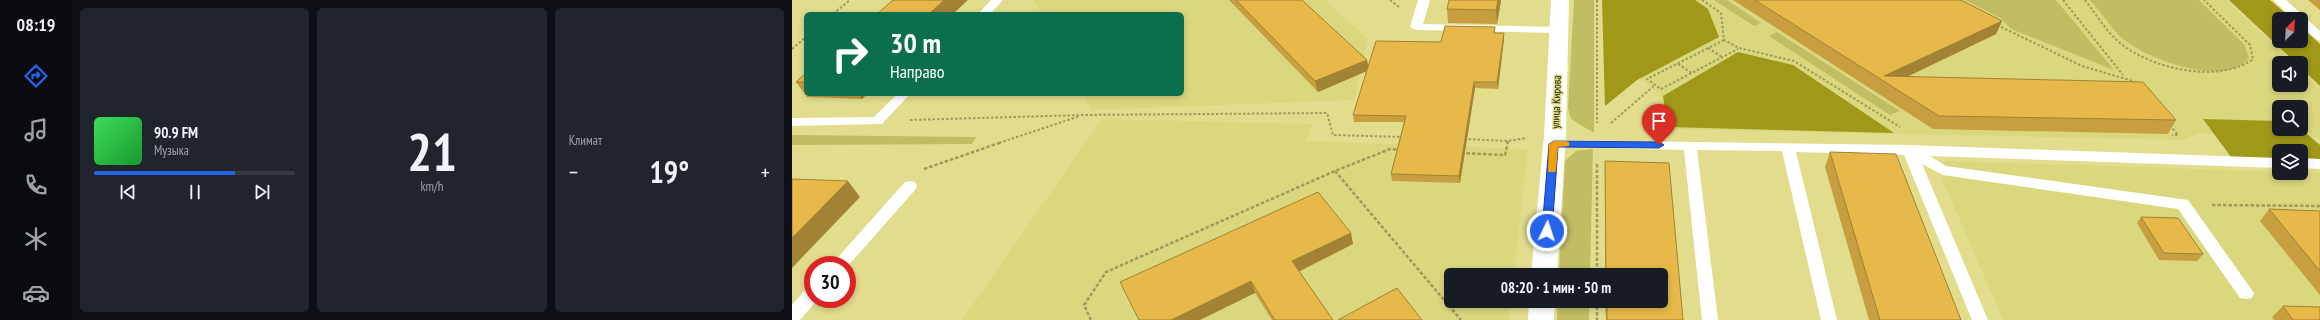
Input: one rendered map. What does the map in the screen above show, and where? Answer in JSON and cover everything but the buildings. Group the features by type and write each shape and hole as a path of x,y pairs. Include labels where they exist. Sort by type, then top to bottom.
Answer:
{"street":[{"name":"улица Кирова","path":"1545,268 1554,139 1560,0"},
{"path":"1541,320 1542,308"}],"lane":[{"path":"986,12 998,0"},
{"path":"1424,0 1416,27 1558,30"},
{"path":"2279,0 2293,12"},
{"path":"2308,25 2320,36"},
{"path":"792,122 877,122 902,96"},
{"path":"1554,139 1690,146 1909,150 2272,162"},
{"path":"1690,146 1710,320"},
{"path":"1788,147 1830,320"},
{"path":"1909,150 1943,170 2183,204 2246,293"},
{"path":"1909,150 1980,320"},
{"path":"2308,163 2320,164"},
{"path":"847,256 910,186"},
{"path":"792,317 804,303"}],"path":[{"path":"835,12 850,0"},
{"path":"1702,0 1721,13 1724,40"},
{"path":"2063,0 2124,76"},
{"path":"2085,0 2111,33 2127,48 2152,59 2178,68 2208,72 2231,72 2246,66 2253,59 2250,44 2204,0"},
{"path":"1996,24 2051,53 2096,72 2124,76 2139,84"},
{"path":"792,49 804,39"},
{"path":"1724,40 1647,79 1661,89 1739,48"},
{"path":"1724,40 1739,48 1794,61 1905,130"},
{"path":"1708,48 1722,57"},
{"path":"1677,64 1692,73"},
{"path":"1609,125 1655,85"},
{"path":"877,122 1083,115 1328,113 1333,135 1404,138"},
{"path":"924,169 1083,115"},
{"path":"2169,124 2178,136 2170,135"},
{"path":"1460,139 1508,141 1554,139"},
{"path":"1459,153 1505,156 1508,141"},
{"path":"1091,320 1084,305 1106,272 1335,171 1390,149 1405,150"},
{"path":"1335,171 1461,320"},
{"path":"2183,204 2320,206"},
{"path":"1597,308 1597,320"}],"shaded area":[{"path":"1034,0 1325,0 1368,39 1354,100 1091,110 1084,96 1184,96 1184,12 1040,12"},
{"path":"1574,0 1594,0 1594,133 1571,119 1568,108"},
{"path":"1602,0 1695,0 1708,9 1719,37 1637,80 1605,106"},
{"path":"1620,0 2226,0 2272,43 2272,48 2277,48 2286,56 2272,56 2272,92 2308,92 2308,78 2320,89 2320,138 2199,133 2184,140 1666,129 1660,94 1639,78"},
{"path":"1714,0 1727,0 1761,23 1754,26"},
{"path":"1965,0 2056,0 2114,70 2011,29 2002,19"},
{"path":"2090,0 2199,0 2244,44 2249,58 2238,67 2223,71 2205,71 2186,68 2167,62 2133,46 2122,38"},
{"path":"2229,0 2270,0 2284,12 2272,12 2272,40"},
{"path":"1777,32 1900,111 1890,115 1769,36"},
{"path":"2308,33 2320,44 2320,86 2308,75 2308,56 2289,56 2280,48 2308,48"},
{"path":"1738,52 1793,65 1894,133 1668,127 1663,96"},
{"path":"1102,119 1312,124 1306,141 1528,149 1515,268 1444,268 1444,308 1510,308 1509,320 962,320"},
{"path":"2203,119 2272,121 2272,136 2308,135 2320,145 2320,160 2308,160 2308,144 2272,144 2272,159 2231,157"},
{"path":"792,135 976,137 972,144 792,145"},
{"path":"1593,149 1590,268 1559,268 1565,161 1576,151"},
{"path":"1944,161 2272,171 2272,180 2308,180 2308,173 2320,173 2320,320 2003,320 1942,179"},
{"path":"1558,308 1589,308 1589,320 1557,320"}],"slow traffic":[{"path":"1552,170 1554,144 1566,144"}],"route":[{"path":"1547,231 1554,144 1659,145"}]}
